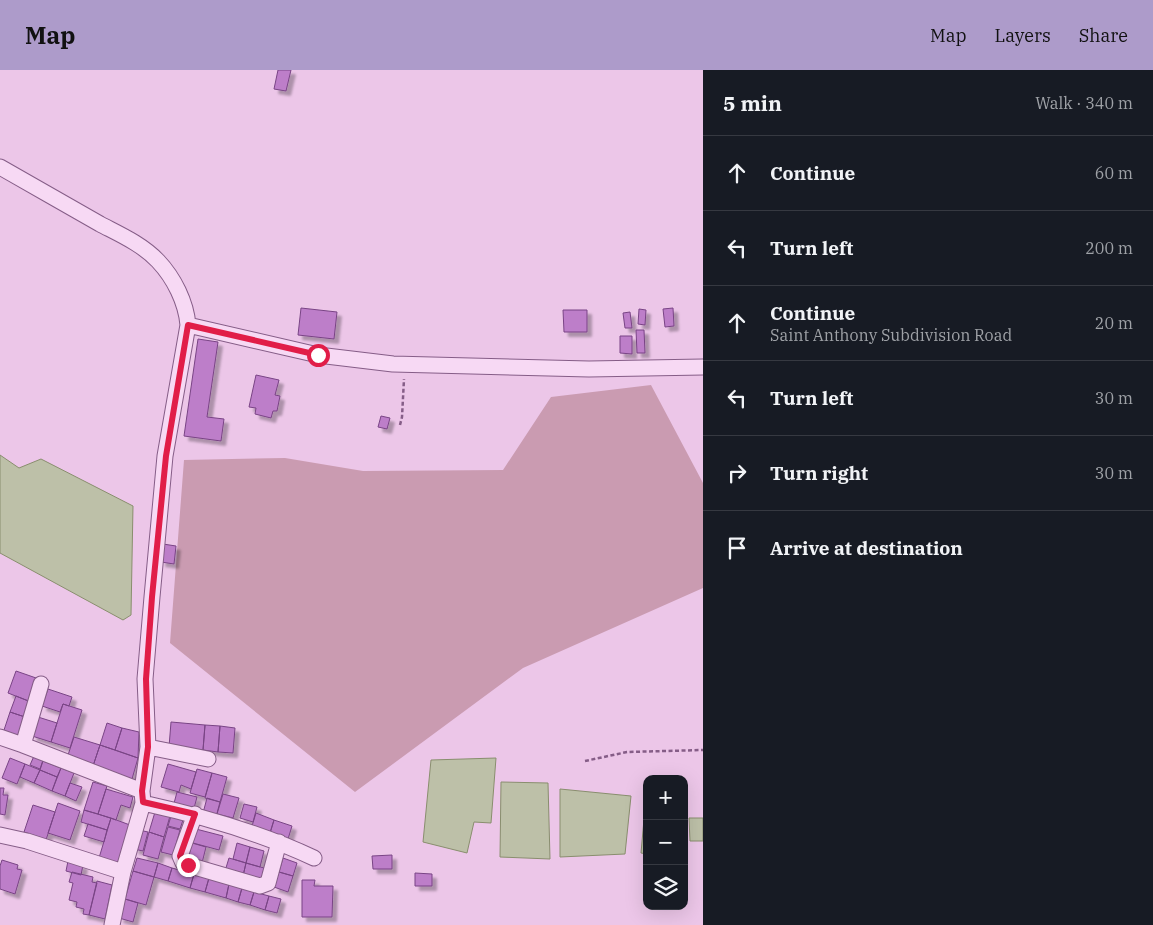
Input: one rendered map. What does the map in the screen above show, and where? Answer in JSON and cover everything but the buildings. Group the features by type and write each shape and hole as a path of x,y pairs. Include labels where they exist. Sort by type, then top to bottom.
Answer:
{"street":[{"path":"0,167 136,244 157,260 170,276 180,296 186,312 188,325 166,456 152,597 146,679 148,747 142,797 112,925"},
{"path":"188,325 318,355 405,364 589,369 703,367"},
{"path":"23,745 40,684"},
{"path":"0,737 23,745 142,797 279,842 314,858"},
{"path":"148,747 208,759"},
{"path":"195,814 180,856 183,863 188,865 260,886 264,885 268,883 279,842"},
{"path":"0,835 27,841 123,872"}],"path":[{"path":"400,425 405,364"},
{"path":"585,760 627,752 703,750"}],"shaded area":[{"path":"651,385 703,483 703,588 523,668 355,792 170,643 184,460 285,458 363,471 503,470 551,397"},
{"path":"0,455 19,468 41,459 133,506 131,615 123,620 0,553"},
{"path":"496,758 491,823 474,822 467,853 423,842 431,760"},
{"path":"501,782 548,783 550,859 500,857"},
{"path":"560,789 631,796 625,854 560,857"},
{"path":"689,818 703,818 703,841 690,841"},
{"path":"643,830 643,853 641,853"}],"route":[{"path":"188,865 183,863 180,856 195,814 143,802 142,791 148,747 146,679 152,597 166,456 188,325 318,355"}]}
